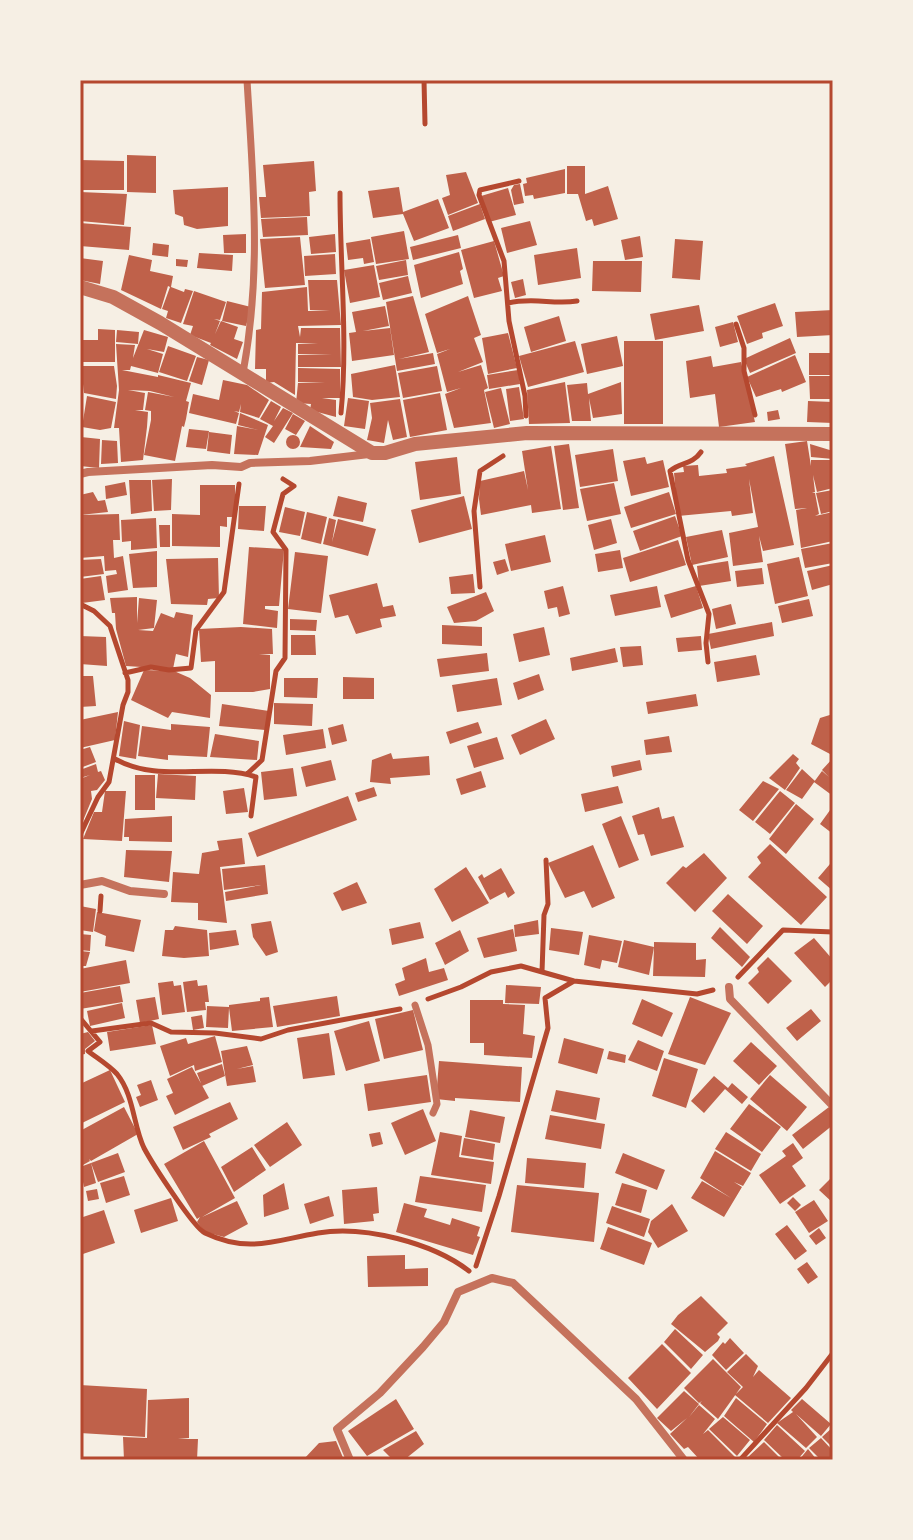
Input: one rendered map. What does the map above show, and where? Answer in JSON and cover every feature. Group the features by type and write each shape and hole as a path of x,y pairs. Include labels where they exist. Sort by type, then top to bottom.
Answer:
{"street":[{"path":"243,375 250,334 257,245 247,80"},
{"path":"80,287 113,297 372,453"},
{"path":"80,474 310,461 385,453 415,444 523,433 832,433"},
{"path":"80,885 102,881 130,891 164,894"},
{"path":"729,987 730,999 833,1106"},
{"path":"415,1005 428,1045 437,1104 433,1113"},
{"path":"350,1460 337,1429 380,1393 423,1347 444,1322 458,1292 492,1278 513,1283 543,1309 636,1399 684,1460"}],"path":[{"path":"424,80 425,124"},
{"path":"480,587 474,511 480,471 514,450 523,433 525,396 509,321 504,261 479,195 480,190 519,181"},
{"path":"339,434 345,352 340,193"},
{"path":"508,303 527,298 567,303 577,301"},
{"path":"736,324 744,348 744,371 757,432"},
{"path":"708,432 698,457 689,465 670,471 688,560 709,614 708,662"},
{"path":"247,774 262,760 276,671 285,658 286,550 273,532 283,494 294,486 263,469 262,462"},
{"path":"125,673 151,667 169,670 191,668 196,630 224,592 241,467"},
{"path":"80,604 94,611 110,626 128,692 109,782 98,797 80,835"},
{"path":"115,759 150,772 247,774 256,777 251,816"},
{"path":"542,972 544,915 548,904 546,860"},
{"path":"91,1031 151,1023 171,1032 215,1033 261,1039 288,1030 415,1005 491,972 521,966 574,981 697,994 729,987 783,930 833,932"},
{"path":"80,1018 100,1042 88,1051 119,1078 144,1147 188,1216 202,1232 252,1246 319,1232 383,1235 438,1251 473,1274 548,1028 545,998 574,981"},
{"path":"740,1460 806,1388 833,1353"}],"building":[{"path":"127,155 156,156 156,193 127,192"},
{"path":"80,160 124,161 124,190 80,190"},
{"path":"314,161 316,191 309,192 310,216 261,218 259,197 266,197 263,165"},
{"path":"567,166 585,166 585,194 608,186 618,219 594,226 592,219 586,221 578,194 567,194"},
{"path":"565,169 565,193 534,199 533,195 525,196 523,184 527,183 526,178"},
{"path":"466,172 478,203 448,215 442,198 450,195 446,175"},
{"path":"520,184 524,203 514,205 511,190 514,185"},
{"path":"228,187 228,226 197,229 184,225 183,217 175,214 173,190"},
{"path":"399,187 403,212 438,199 449,228 414,241 403,214 373,218 368,191"},
{"path":"508,188 516,215 489,222 481,196"},
{"path":"80,192 127,194 124,225 80,221"},
{"path":"480,204 485,219 453,231 448,216"},
{"path":"307,217 308,235 263,237 261,219"},
{"path":"530,221 537,245 507,253 501,228"},
{"path":"80,223 131,227 129,250 80,246"},
{"path":"404,231 409,259 376,264 371,237"},
{"path":"246,234 246,253 224,253 223,235"},
{"path":"335,234 336,252 311,254 309,237"},
{"path":"458,235 461,248 413,260 410,247"},
{"path":"640,236 643,257 625,260 621,240"},
{"path":"300,237 305,285 265,288 260,239"},
{"path":"370,239 374,262 364,264 363,258 348,260 346,243"},
{"path":"675,239 703,241 700,280 672,278"},
{"path":"494,241 504,276 498,278 502,291 474,298 461,250"},
{"path":"153,243 169,245 168,257 152,255"},
{"path":"577,248 581,278 538,285 534,255"},
{"path":"459,252 463,284 421,298 414,265"},
{"path":"199,253 233,255 232,271 197,268"},
{"path":"335,254 336,274 305,276 304,256"},
{"path":"129,255 152,260 150,271 173,276 171,287 184,292 185,289 193,291 181,323 166,318 168,311 162,309 170,287 161,309 121,290"},
{"path":"80,258 103,261 100,284 80,280"},
{"path":"176,259 188,260 187,267 176,266"},
{"path":"406,260 408,275 379,280 376,266"},
{"path":"593,261 642,261 641,292 592,291"},
{"path":"374,265 380,297 350,303 344,270"},
{"path":"408,276 412,293 383,300 379,283"},
{"path":"523,279 526,295 515,298 511,282"},
{"path":"308,280 337,280 341,325 298,326 300,337 301,328 340,328 341,367 298,367 298,355 332,355 298,354 298,344 318,343 296,343 295,395 274,382 266,383 266,369 255,369 256,330 261,329 262,292 307,287 308,311 330,311 310,310"},
{"path":"194,291 226,302 220,320 214,319 220,321 215,334 221,321 238,327 234,339 243,342 237,359 211,343 190,335 193,326 183,324"},
{"path":"413,296 429,352 399,359 433,353 435,364 397,371 386,302"},
{"path":"468,296 481,335 474,338 483,362 458,372 481,365 488,388 484,390 491,423 454,428 445,394 461,388 447,392 437,354 450,349 437,353 425,314"},
{"path":"227,301 251,307 246,326 222,321"},
{"path":"775,303 783,326 762,333 763,338 747,344 737,316"},
{"path":"699,305 704,331 655,340 650,314"},
{"path":"385,306 389,326 363,331 390,328 394,355 352,361 349,333 356,332 352,312"},
{"path":"833,310 833,335 797,337 795,312"},
{"path":"559,316 566,341 531,352 524,327"},
{"path":"733,322 738,342 720,347 715,327"},
{"path":"98,329 115,330 115,362 80,362 80,340 98,340"},
{"path":"117,330 139,332 138,344 116,342"},
{"path":"144,330 168,337 164,352 147,349 163,354 158,373 131,366 130,370 122,370 191,383 175,461 144,455 151,420 151,411 145,410 148,392 174,397 150,391 128,390 145,393 143,410 135,410 148,412 147,427 143,460 121,462 119,428 114,428 119,390 116,344 135,345 133,358"},
{"path":"508,333 517,368 488,374 482,338"},
{"path":"617,336 623,366 587,374 581,344"},
{"path":"790,338 796,353 750,373 744,359"},
{"path":"575,341 584,372 528,387 519,356"},
{"path":"624,341 663,341 663,424 624,424"},
{"path":"168,346 196,356 187,381 159,372"},
{"path":"809,353 833,353 833,375 809,375"},
{"path":"795,355 806,382 782,392 781,389 756,397 747,377"},
{"path":"711,356 713,367 741,362 755,422 719,427 715,394 690,398 686,361"},
{"path":"197,357 209,360 202,385 189,381"},
{"path":"395,365 400,397 372,400 353,397 351,374"},
{"path":"81,366 114,366 116,399 84,393"},
{"path":"437,366 442,391 403,398 398,373"},
{"path":"298,368 340,369 340,398 322,398 336,400 336,417 310,410 311,404 296,403 298,383 325,383 298,382"},
{"path":"518,370 520,384 489,389 487,375"},
{"path":"809,376 833,376 833,399 810,399"},
{"path":"223,380 247,385 269,400 259,418 240,412 241,404 239,412 234,411 239,413 236,424 189,413 193,394 219,400"},
{"path":"565,382 570,423 529,424 527,390"},
{"path":"621,382 622,414 593,418 589,398 591,421 572,421 567,385 587,383 588,394"},
{"path":"519,387 524,419 510,421 506,389"},
{"path":"501,388 510,424 494,428 485,392"},
{"path":"440,393 447,430 410,437 403,400"},
{"path":"87,396 116,402 111,428 82,427"},
{"path":"348,398 369,401 365,429 344,426"},
{"path":"400,399 407,437 393,440 388,420 384,443 367,440 372,418 370,403"},
{"path":"271,401 281,407 274,421 283,408 293,413 274,443 265,437 273,426 260,419"},
{"path":"808,401 833,402 833,423 807,422"},
{"path":"778,410 780,419 768,421 767,412"},
{"path":"240,413 268,425 258,455 234,454 237,426 258,430 238,425"},
{"path":"293,414 305,421 296,435 285,429"},
{"path":"310,426 334,442 331,449 300,447"},
{"path":"189,429 209,431 206,449 186,447"},
{"path":"209,432 232,435 230,454 207,451"},
{"path":"293,435 300,442 293,449 286,442"},
{"path":"81,437 100,439 99,468 80,466"},
{"path":"102,440 117,441 118,463 101,464"},
{"path":"807,441 811,466 811,460 833,460 833,488 817,492 813,475 815,492 812,493 815,493 819,514 815,516 833,512 833,541 801,548 796,510 807,508 795,509 785,444"},
{"path":"569,444 579,508 563,510 554,446"},
{"path":"810,444 833,451 833,459 811,457"},
{"path":"551,446 561,509 532,513 531,505 481,515 480,481 524,471 528,490 522,451"},
{"path":"613,449 618,481 580,487 575,455"},
{"path":"774,456 794,545 763,551 759,536 763,562 733,566 729,533 758,527 749,479 753,513 732,516 731,511 678,516 674,473 684,472 683,466 698,465 699,476 727,473 726,469 747,466 745,464"},
{"path":"457,457 461,494 420,500 415,462"},
{"path":"645,457 647,464 663,460 669,487 631,496 623,461"},
{"path":"172,479 171,510 154,511 152,480"},
{"path":"129,480 151,480 152,511 131,514"},
{"path":"125,482 127,495 106,499 105,486"},
{"path":"614,483 621,514 587,521 580,489"},
{"path":"200,485 235,485 235,517 227,517 227,527 220,526 220,547 172,546 172,514 200,515"},
{"path":"833,490 833,511 821,514 816,493"},
{"path":"93,492 98,501 105,500 108,512 80,515 80,495"},
{"path":"669,492 676,514 631,528 624,507"},
{"path":"338,496 367,503 363,522 333,516"},
{"path":"464,496 472,529 419,543 411,510"},
{"path":"239,506 266,506 264,531 238,529"},
{"path":"285,507 305,512 300,536 279,532"},
{"path":"307,512 327,517 321,544 301,539"},
{"path":"119,514 120,540 113,540 114,558 123,556 128,590 108,593 106,576 117,574 116,570 105,571 104,556 80,558 80,515"},
{"path":"675,516 682,536 640,551 633,531"},
{"path":"156,518 157,548 131,550 131,541 122,542 121,520"},
{"path":"329,518 336,520 332,542 338,519 376,529 368,556 323,544"},
{"path":"611,519 617,543 594,550 588,525"},
{"path":"159,525 170,525 170,547 160,547"},
{"path":"722,530 728,557 692,565 686,537"},
{"path":"545,535 551,562 511,571 505,544"},
{"path":"678,540 686,565 630,582 623,558"},
{"path":"833,543 833,563 805,568 801,549"},
{"path":"249,547 284,549 279,606 265,606 265,609 278,611 277,628 243,624"},
{"path":"620,550 623,568 598,572 595,554"},
{"path":"157,551 157,587 133,588 129,554"},
{"path":"295,552 328,556 321,613 288,609"},
{"path":"799,557 808,596 775,604 767,564"},
{"path":"218,558 219,598 208,599 207,605 171,604 166,559"},
{"path":"101,559 104,574 80,577 80,560"},
{"path":"505,559 509,571 497,575 493,562"},
{"path":"728,561 731,581 699,586 697,566"},
{"path":"833,565 833,584 812,590 807,571"},
{"path":"762,568 764,584 737,587 735,571"},
{"path":"473,574 475,593 451,594 449,577"},
{"path":"101,576 105,600 82,603 80,579"},
{"path":"377,583 383,607 393,605 396,616 380,619 382,627 356,634 348,615 335,618 329,595"},
{"path":"563,586 570,614 559,617 557,607 548,609 544,591"},
{"path":"657,586 661,607 615,616 610,595"},
{"path":"696,586 703,608 671,618 664,595"},
{"path":"486,592 494,611 476,621 454,623 447,607"},
{"path":"137,597 137,623 139,598 157,600 154,628 138,630 153,631 161,613 174,618 176,612 193,615 188,657 176,654 173,669 126,666 110,598"},
{"path":"809,599 813,616 782,623 778,606"},
{"path":"731,604 736,624 716,629 712,609"},
{"path":"290,619 317,620 316,631 290,630"},
{"path":"772,622 774,636 711,649 708,634"},
{"path":"442,625 482,627 482,646 442,644"},
{"path":"544,627 550,655 519,662 513,634"},
{"path":"199,629 272,629 273,654 259,654 270,655 270,689 215,692 215,661 201,662"},
{"path":"291,635 315,635 316,655 291,655"},
{"path":"80,636 106,637 107,666 80,664"},
{"path":"701,636 702,650 678,652 676,638"},
{"path":"641,646 643,665 623,667 620,647"},
{"path":"615,648 618,662 572,671 570,658"},
{"path":"487,653 489,671 440,677 437,659"},
{"path":"756,655 760,675 717,682 714,662"},
{"path":"144,670 174,671 190,678 211,695 210,718 172,712 168,718 131,700"},
{"path":"539,674 544,690 518,700 513,683"},
{"path":"80,676 93,676 96,706 80,707"},
{"path":"343,677 374,678 374,699 343,699"},
{"path":"284,678 318,678 317,698 284,697"},
{"path":"497,678 502,705 457,712 452,685"},
{"path":"696,694 698,706 648,714 646,702"},
{"path":"274,703 313,704 312,726 274,724"},
{"path":"222,704 269,711 265,730 219,726"},
{"path":"118,712 115,740 80,748 80,720"},
{"path":"833,714 833,750 830,754 811,744 820,718"},
{"path":"546,719 555,739 520,755 511,735"},
{"path":"124,721 140,725 136,759 119,756"},
{"path":"478,722 482,733 450,744 446,732"},
{"path":"171,724 210,727 207,757 168,755 168,760 138,756 142,726 171,730"},
{"path":"343,724 347,741 332,745 328,728"},
{"path":"323,729 326,748 286,755 283,735"},
{"path":"215,734 259,741 257,760 210,757"},
{"path":"669,736 672,752 646,755 644,740"},
{"path":"497,737 504,759 474,768 467,746"},
{"path":"90,747 96,762 80,768 80,750"},
{"path":"391,753 393,759 429,756 430,775 390,778 391,784 370,782 372,760"},
{"path":"793,754 799,759 796,763 800,768 785,790 769,778"},
{"path":"833,758 833,796 814,782 822,771 829,777 822,770"},
{"path":"331,760 336,780 306,787 301,767"},
{"path":"640,760 642,770 613,777 611,766"},
{"path":"96,764 105,780 97,790 91,791 92,799 80,828 80,779 90,775 80,778 80,770"},
{"path":"293,768 297,796 264,800 261,772"},
{"path":"802,769 815,781 802,799 786,790"},
{"path":"481,771 486,787 461,795 456,779"},
{"path":"158,774 196,776 195,800 156,798"},
{"path":"135,775 155,775 155,810 135,810"},
{"path":"763,781 779,789 753,821 739,810"},
{"path":"618,786 623,803 585,812 581,794"},
{"path":"374,787 377,796 358,802 355,793"},
{"path":"244,788 248,812 226,814 223,791"},
{"path":"105,791 126,791 122,841 83,839 94,812 102,812"},
{"path":"780,791 795,803 770,834 755,822"},
{"path":"348,796 357,820 257,857 248,833"},
{"path":"796,804 814,819 786,854 769,839"},
{"path":"833,806 833,834 820,824"},
{"path":"659,807 662,819 674,816 684,847 651,856 644,834 638,835 632,816"},
{"path":"172,816 172,842 129,841 129,837 124,837 125,819"},
{"path":"621,816 639,860 619,868 602,824"},
{"path":"242,838 245,864 220,867 227,923 198,920 198,903 171,902 173,872 199,874 202,853 219,850 217,841"},
{"path":"770,844 827,897 801,925 748,877 761,863 757,857"},
{"path":"593,845 615,898 592,908 584,891 565,898 548,863"},
{"path":"126,850 172,851 169,882 124,877"},
{"path":"704,853 727,878 695,912 666,883 683,866 686,868"},
{"path":"830,864 833,866 833,891 818,878"},
{"path":"265,865 268,894 226,901 225,892 261,885 224,890 222,869"},
{"path":"466,867 489,903 452,922 434,889"},
{"path":"501,868 515,893 508,898 505,892 490,900 478,877 482,874 484,878"},
{"path":"357,882 367,903 342,911 333,893"},
{"path":"728,894 763,926 747,944 712,911"},
{"path":"80,906 96,909 93,932 80,930"},
{"path":"97,912 141,920 134,952 105,946 106,936 94,931"},
{"path":"538,920 539,934 515,937 514,925"},
{"path":"271,921 278,952 266,956 253,937 251,924"},
{"path":"420,922 424,938 392,945 389,929"},
{"path":"175,926 207,930 209,956 162,956 165,930 173,930"},
{"path":"720,927 750,957 742,967 711,938"},
{"path":"551,928 583,932 579,955 549,950"},
{"path":"513,929 517,951 484,958 477,938"},
{"path":"236,930 239,945 210,950 209,933"},
{"path":"460,930 469,951 445,965 435,943"},
{"path":"80,934 91,935 90,951 80,950"},
{"path":"589,935 622,941 617,963 602,960 600,969 584,965"},
{"path":"814,938 833,960 833,979 825,987 794,953"},
{"path":"624,940 654,947 649,975 618,967"},
{"path":"654,942 696,943 696,960 706,959 705,977 653,976"},
{"path":"80,951 90,952 86,966 80,966"},
{"path":"768,957 792,981 768,1004 748,983"},
{"path":"426,958 429,972 444,968 448,980 399,996 395,984 405,980 402,968"},
{"path":"126,960 130,983 80,992 80,969"},
{"path":"197,980 198,986 207,985 209,1002 205,1002 206,1010 187,1012 183,982"},
{"path":"173,981 174,986 181,985 185,1012 162,1015 158,983"},
{"path":"506,985 541,987 539,1004 505,1003"},
{"path":"120,986 123,1002 80,1009 80,993"},
{"path":"337,996 340,1016 277,1027 273,1006"},
{"path":"155,997 159,1019 140,1023 136,1000"},
{"path":"269,997 273,1027 232,1031 229,1008 228,1028 206,1027 207,1006 229,1007"},
{"path":"690,997 731,1013 705,1065 668,1054"},
{"path":"642,999 673,1013 662,1037 632,1024"},
{"path":"470,1000 503,1000 503,1004 525,1005 523,1034 535,1036 532,1058 484,1055 484,1043 470,1043"},
{"path":"122,1003 125,1018 90,1026 87,1011"},
{"path":"811,1009 821,1021 797,1041 786,1028"},
{"path":"413,1010 423,1050 384,1059 375,1019"},
{"path":"202,1015 204,1028 193,1030 191,1017"},
{"path":"369,1021 380,1061 346,1071 334,1031"},
{"path":"152,1025 156,1044 110,1051 107,1032"},
{"path":"88,1032 95,1041 85,1049 85,1054 80,1055 80,1034"},
{"path":"329,1033 335,1075 303,1079 297,1038"},
{"path":"215,1036 222,1062 195,1071 194,1065 170,1076 160,1046 186,1038 188,1044"},
{"path":"564,1038 604,1049 597,1074 558,1063"},
{"path":"638,1040 664,1051 657,1071 628,1060"},
{"path":"751,1042 777,1066 759,1085 733,1061"},
{"path":"247,1046 253,1065 237,1069 253,1066 256,1082 227,1086 221,1051"},
{"path":"609,1051 626,1055 625,1063 607,1059"},
{"path":"664,1058 698,1069 686,1108 652,1096"},
{"path":"439,1061 522,1067 520,1102 436,1099"},
{"path":"222,1064 225,1076 202,1086 197,1073"},
{"path":"192,1067 209,1098 175,1115 166,1096 173,1093 167,1079"},
{"path":"110,1070 125,1102 80,1124 80,1084"},
{"path":"427,1075 431,1102 368,1111 364,1084"},
{"path":"770,1075 807,1107 787,1131 750,1099"},
{"path":"714,1076 728,1088 732,1083 748,1097 742,1104 725,1089 704,1113 691,1101"},
{"path":"151,1080 158,1100 140,1107 136,1097 141,1095 137,1085"},
{"path":"556,1090 600,1098 596,1120 551,1111"},
{"path":"230,1102 238,1119 209,1134 211,1137 183,1150 173,1127"},
{"path":"749,1104 781,1127 762,1152 730,1129"},
{"path":"124,1107 138,1134 83,1165 80,1159 80,1131"},
{"path":"829,1107 833,1112 833,1125 803,1149 792,1135"},
{"path":"423,1109 436,1141 405,1155 391,1123"},
{"path":"470,1110 505,1117 500,1143 465,1137"},
{"path":"550,1115 605,1124 601,1149 545,1139"},
{"path":"287,1122 302,1145 270,1167 254,1145"},
{"path":"380,1132 383,1144 372,1147 369,1134"},
{"path":"440,1132 462,1136 459,1157 494,1162 491,1184 431,1175"},
{"path":"726,1132 761,1154 751,1171 715,1149"},
{"path":"464,1138 495,1144 493,1160 461,1155"},
{"path":"204,1141 235,1198 202,1217 237,1201 248,1224 224,1237 205,1232 197,1222 200,1217 197,1219 164,1164"},
{"path":"793,1143 803,1158 792,1166 806,1186 780,1204 759,1175 786,1156 782,1151"},
{"path":"252,1147 266,1170 234,1192 221,1167"},
{"path":"715,1151 751,1173 743,1186 734,1182 742,1187 724,1217 691,1198 702,1181 731,1198 700,1178"},
{"path":"118,1153 125,1172 98,1182 91,1163"},
{"path":"623,1153 665,1170 657,1190 615,1173"},
{"path":"527,1158 586,1163 584,1188 525,1183"},
{"path":"91,1163 96,1183 84,1187 80,1167"},
{"path":"124,1176 130,1195 106,1203 100,1183"},
{"path":"420,1176 486,1185 482,1212 415,1202"},
{"path":"833,1176 833,1203 819,1190"},
{"path":"284,1183 289,1209 264,1217 263,1195"},
{"path":"622,1183 647,1190 641,1213 615,1205"},
{"path":"517,1185 599,1193 594,1242 511,1232"},
{"path":"377,1187 379,1213 373,1214 374,1221 344,1224 342,1190"},
{"path":"97,1189 99,1199 88,1201 86,1191"},
{"path":"329,1196 334,1216 310,1224 304,1204"},
{"path":"793,1197 801,1205 795,1211 787,1203"},
{"path":"171,1198 178,1221 141,1233 134,1210"},
{"path":"814,1200 828,1221 809,1233 795,1212"},
{"path":"404,1203 427,1209 424,1217 450,1225 452,1218 480,1227 477,1236 480,1237 473,1255 396,1232"},
{"path":"672,1204 688,1231 658,1248 648,1232 651,1221"},
{"path":"612,1206 650,1219 644,1237 606,1223"},
{"path":"104,1210 115,1243 80,1255 80,1218"},
{"path":"787,1225 807,1251 795,1260 775,1234"},
{"path":"608,1227 652,1243 644,1265 600,1249"},
{"path":"819,1228 826,1238 816,1245 809,1236"},
{"path":"405,1255 405,1269 428,1268 428,1286 368,1287 367,1256"},
{"path":"807,1262 818,1277 808,1284 797,1269"},
{"path":"701,1296 728,1323 717,1334 720,1337 718,1341 705,1352 671,1324"},
{"path":"675,1329 703,1355 691,1369 664,1342"},
{"path":"730,1338 744,1353 726,1370 712,1355"},
{"path":"662,1344 691,1373 657,1409 628,1378"},
{"path":"746,1354 758,1366 753,1377 759,1370 791,1398 768,1423 735,1395 743,1387 727,1372"},
{"path":"713,1359 741,1387 718,1419 700,1403 702,1401 699,1403 684,1388"},
{"path":"80,1385 147,1389 145,1437 80,1433"},
{"path":"684,1391 699,1404 689,1417 699,1405 715,1419 703,1434 708,1430 735,1460 700,1460 670,1434 687,1418 671,1431 657,1418"},
{"path":"189,1398 189,1438 178,1439 198,1439 197,1460 124,1460 123,1437 147,1438 148,1400"},
{"path":"736,1398 767,1424 754,1442 724,1416"},
{"path":"396,1399 414,1429 367,1456 348,1431"},
{"path":"802,1399 831,1424 821,1436 796,1414 817,1437 806,1448 777,1423 793,1412 791,1410"},
{"path":"723,1417 750,1440 737,1456 709,1429"},
{"path":"777,1425 805,1451 797,1460 785,1460 764,1440"},
{"path":"833,1427 833,1448 822,1437"},
{"path":"416,1431 424,1444 404,1460 393,1460 383,1450"},
{"path":"821,1438 833,1451 833,1460 821,1460 809,1448"},
{"path":"336,1441 344,1460 303,1460 319,1443"},
{"path":"764,1442 782,1460 751,1460 748,1457"},
{"path":"808,1449 817,1460 799,1460"}]}
